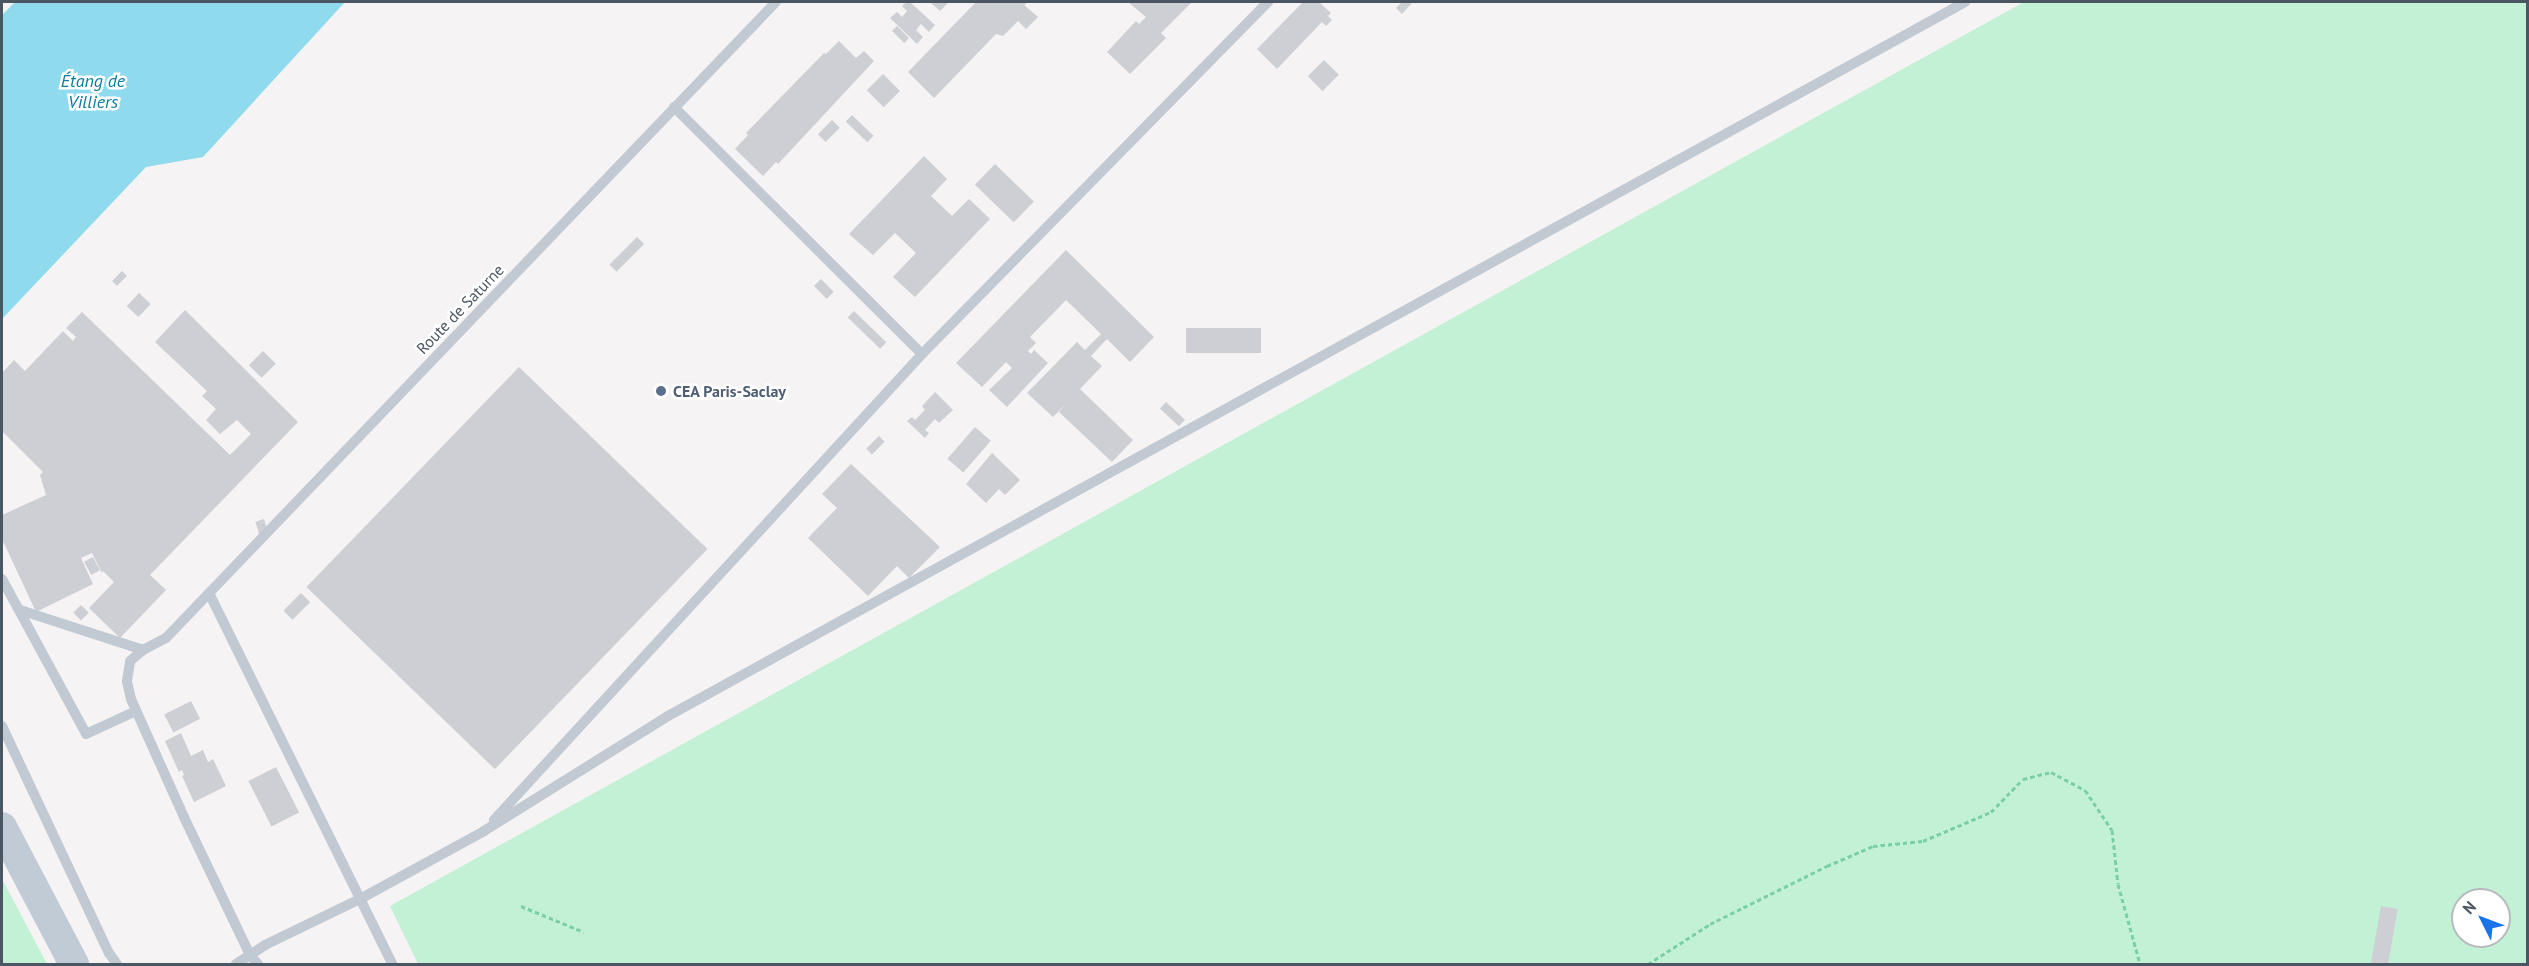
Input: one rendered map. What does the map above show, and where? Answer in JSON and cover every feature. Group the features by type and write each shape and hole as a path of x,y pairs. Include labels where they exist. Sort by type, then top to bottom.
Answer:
{"street":[{"path":"2,827 74,964"}],"lane":[{"name":"Route de Saturne","path":"143,650 166,638 776,2"},
{"path":"484,831 922,354 1268,2"},
{"path":"236,964 484,831 668,716 1965,2"},
{"path":"674,107 922,354"},
{"path":"2,579 86,734 136,711"},
{"path":"209,593 392,964"},
{"path":"20,610 143,650"},
{"path":"143,650 130,661 127,681 136,711 250,955 258,964"},
{"path":"2,726 109,953 117,964"}],"path":[{"path":"1648,964 1710,924 1827,866 1872,846 1923,841 1991,812 2023,779 2051,772 2085,790 2112,830 2118,884 2140,964"},
{"path":"521,906 584,932"}],"green space":[{"path":"2024,2 2527,2 2527,964 418,964 390,906"},
{"path":"2,879 47,964 2,964"}],"water":[{"name":"Étang de Villiers","path":"15,2 345,2 203,157 146,167 2,319 2,15"}],"building":[{"path":"910,2 935,25 929,32 921,24 916,30 923,37 917,44 890,18 897,12 902,17 907,11 902,6"},
{"path":"930,2 949,2 940,11"},
{"path":"976,2 1028,2 1024,5 1038,17 1026,29 1018,21 1003,36 996,34 934,98 908,72"},
{"path":"1128,2 1192,2 1161,33 1166,38 1130,74 1107,52 1136,21 1139,24 1146,17"},
{"path":"1303,2 1319,2 1331,13 1328,16 1332,20 1326,26 1322,22 1277,69 1257,49"},
{"path":"1402,2 1413,2 1402,14 1396,8"},
{"path":"897,26 909,38 904,43 892,31"},
{"path":"839,41 856,58 864,51 874,61 778,164 776,162 763,176 735,149 748,135 746,133 824,53 826,54"},
{"path":"1324,60 1339,75 1323,91 1308,76"},
{"path":"883,74 900,91 884,107 867,90"},
{"path":"852,115 874,136 867,142 846,121"},
{"path":"832,120 840,128 826,142 818,134"},
{"path":"924,156 947,179 931,196 952,216 969,199 990,219 915,297 893,277 916,253 895,233 873,255 849,234"},
{"path":"995,164 1034,202 1014,222 975,185"},
{"path":"637,237 644,244 616,272 609,265"},
{"path":"1066,250 1154,337 1130,362 1107,339 1091,356 1102,366 1080,389 1133,440 1112,462 1059,412 1067,403 1053,417 1027,393 1077,342 1085,350 1101,334 1066,300 1030,337 1036,343 1028,351 1031,354 1034,350 1048,363 1007,407 989,390 1012,368 1006,362 982,387 956,363"},
{"path":"122,271 127,276 117,286 112,281"},
{"path":"821,279 834,292 827,299 814,286"},
{"path":"139,293 151,304 138,317 127,306"},
{"path":"185,310 298,422 150,575 166,590 120,638 89,608 114,582 103,571 102,573 92,553 81,558 93,584 36,612 2,539 2,515 46,495 40,475 43,472 2,431 2,373 14,360 25,371 63,331 73,341 76,337 66,328 82,312 230,455 251,434 237,420 220,434 206,420 216,409 202,396 207,391 155,342"},
{"path":"854,311 886,342 880,349 848,317"},
{"path":"1186,328 1261,328 1261,353 1186,353"},
{"path":"263,351 276,364 262,378 249,365"},
{"path":"519,367 707,549 495,769 306,587"},
{"path":"935,392 953,410 939,423 935,419 925,430 929,433 925,438 907,421 912,417 915,420 925,410 922,406"},
{"path":"1166,402 1185,420 1179,426 1160,409"},
{"path":"975,427 991,441 963,472 947,459"},
{"path":"879,436 885,442 872,454 866,449"},
{"path":"992,453 1020,480 1005,495 999,489 986,503 966,484"},
{"path":"851,464 940,547 909,578 897,566 868,596 808,538 837,508 822,494"},
{"path":"264,519 268,532 259,535 255,522"},
{"path":"93,557 100,570 91,575 84,562"},
{"path":"301,593 310,602 293,620 283,611"},
{"path":"81,605 89,613 81,621 73,613"},
{"path":"191,701 200,719 173,732 164,715"},
{"path":"181,733 191,756 203,750 208,762 213,759 226,786 194,802 182,776 184,775 182,770 179,772 165,741"},
{"path":"276,767 299,812 272,827 248,781"},
{"path":"2381,906 2398,909 2388,964 2371,963"}],"place":[{"name":"CEA Paris-Saclay","path":"661,391"}]}
